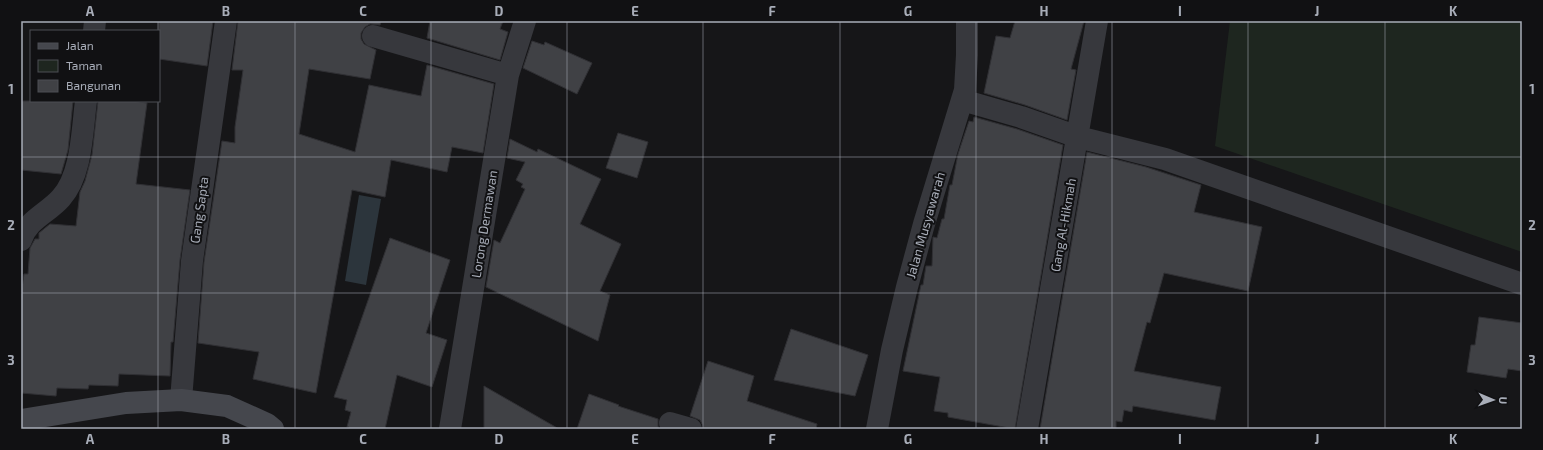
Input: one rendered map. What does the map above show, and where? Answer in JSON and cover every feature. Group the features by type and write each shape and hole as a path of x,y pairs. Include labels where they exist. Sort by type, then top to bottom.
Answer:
{"street":[{"name":"Gang Sapta","path":"181,400 192,261 226,21"},
{"name":"Lorong Dermawan","path":"450,429 508,75 525,21"},
{"name":"Jalan Musyawarah","path":"877,429 892,350 907,287 924,224 965,90 967,21"},
{"name":"Gang Al-Hikmah","path":"1027,429 1097,21"},
{"path":"373,36 508,75"},
{"path":"962,100 1021,117 1078,137 1165,159 1522,284"},
{"path":"21,240 24,231 32,222 61,198 73,181 80,149 86,102"},
{"path":"21,420 126,403 181,400 227,406 267,424 273,429"},
{"path":"670,423 691,429"}],"green space":[{"path":"1230,21 1522,21 1522,252 1215,146"}],"shaded area":[{"path":"359,195 381,199 366,285 345,281"}],"building":[{"path":"159,21 213,21 207,66 160,59"},
{"path":"238,21 381,21 380,25 370,24 365,27 361,33 361,39 364,44 376,50 370,79 309,69 299,134 355,152 369,85 421,96 427,65 494,84 483,153 452,147 447,172 391,160 385,197 352,190 316,393 253,379 259,352 198,343 204,262 222,141 235,143 235,127 243,70 232,70"},
{"path":"430,21 503,21 500,29 508,32 500,60 427,38"},
{"path":"1015,21 1084,21 1071,69 1076,70 1067,120 1025,105 984,93 996,36 1010,38"},
{"path":"532,41 544,45 545,42 592,63 577,94 523,68"},
{"path":"21,101 73,102 68,150 61,174 21,170"},
{"path":"98,102 147,103 136,184 190,190 180,260 173,342 171,342 170,376 119,374 118,386 89,385 88,389 57,388 56,396 21,393 21,295 24,274 28,274 30,248 35,239 39,239 39,233 50,224 76,226 80,192 85,181 92,155"},
{"path":"974,117 1017,129 1063,145 1015,429 948,417 948,413 934,411 940,377 903,371 926,266 932,266 933,237 937,238 942,219 944,219 950,185 952,185 958,154 969,121 973,122"},
{"path":"618,133 648,142 637,178 606,168"},
{"path":"510,139 537,152 538,149 601,179 580,224 621,244 600,291 610,295 598,341 486,287 494,240 500,243 525,189 521,187 523,184 516,180 525,162 507,158"},
{"path":"1087,152 1146,167 1201,185 1194,212 1262,227 1248,291 1164,273 1150,323 1147,322 1134,371 1221,387 1215,420 1133,406 1132,412 1124,410 1122,422 1116,421 1116,429 1040,429"},
{"path":"390,238 450,260 426,333 447,340 432,387 397,375 385,429 349,429 349,427 347,427 351,412 345,410 347,400 334,397"},
{"path":"1479,317 1522,323 1522,371 1508,369 1506,378 1467,372 1471,345 1475,345"},
{"path":"791,329 868,355 855,396 774,380"},
{"path":"708,361 754,376 747,401 817,424 816,429 703,429 700,420 690,416"},
{"path":"484,386 559,429 484,429"},
{"path":"589,394 619,405 618,406 658,419 659,429 577,429"}]}
